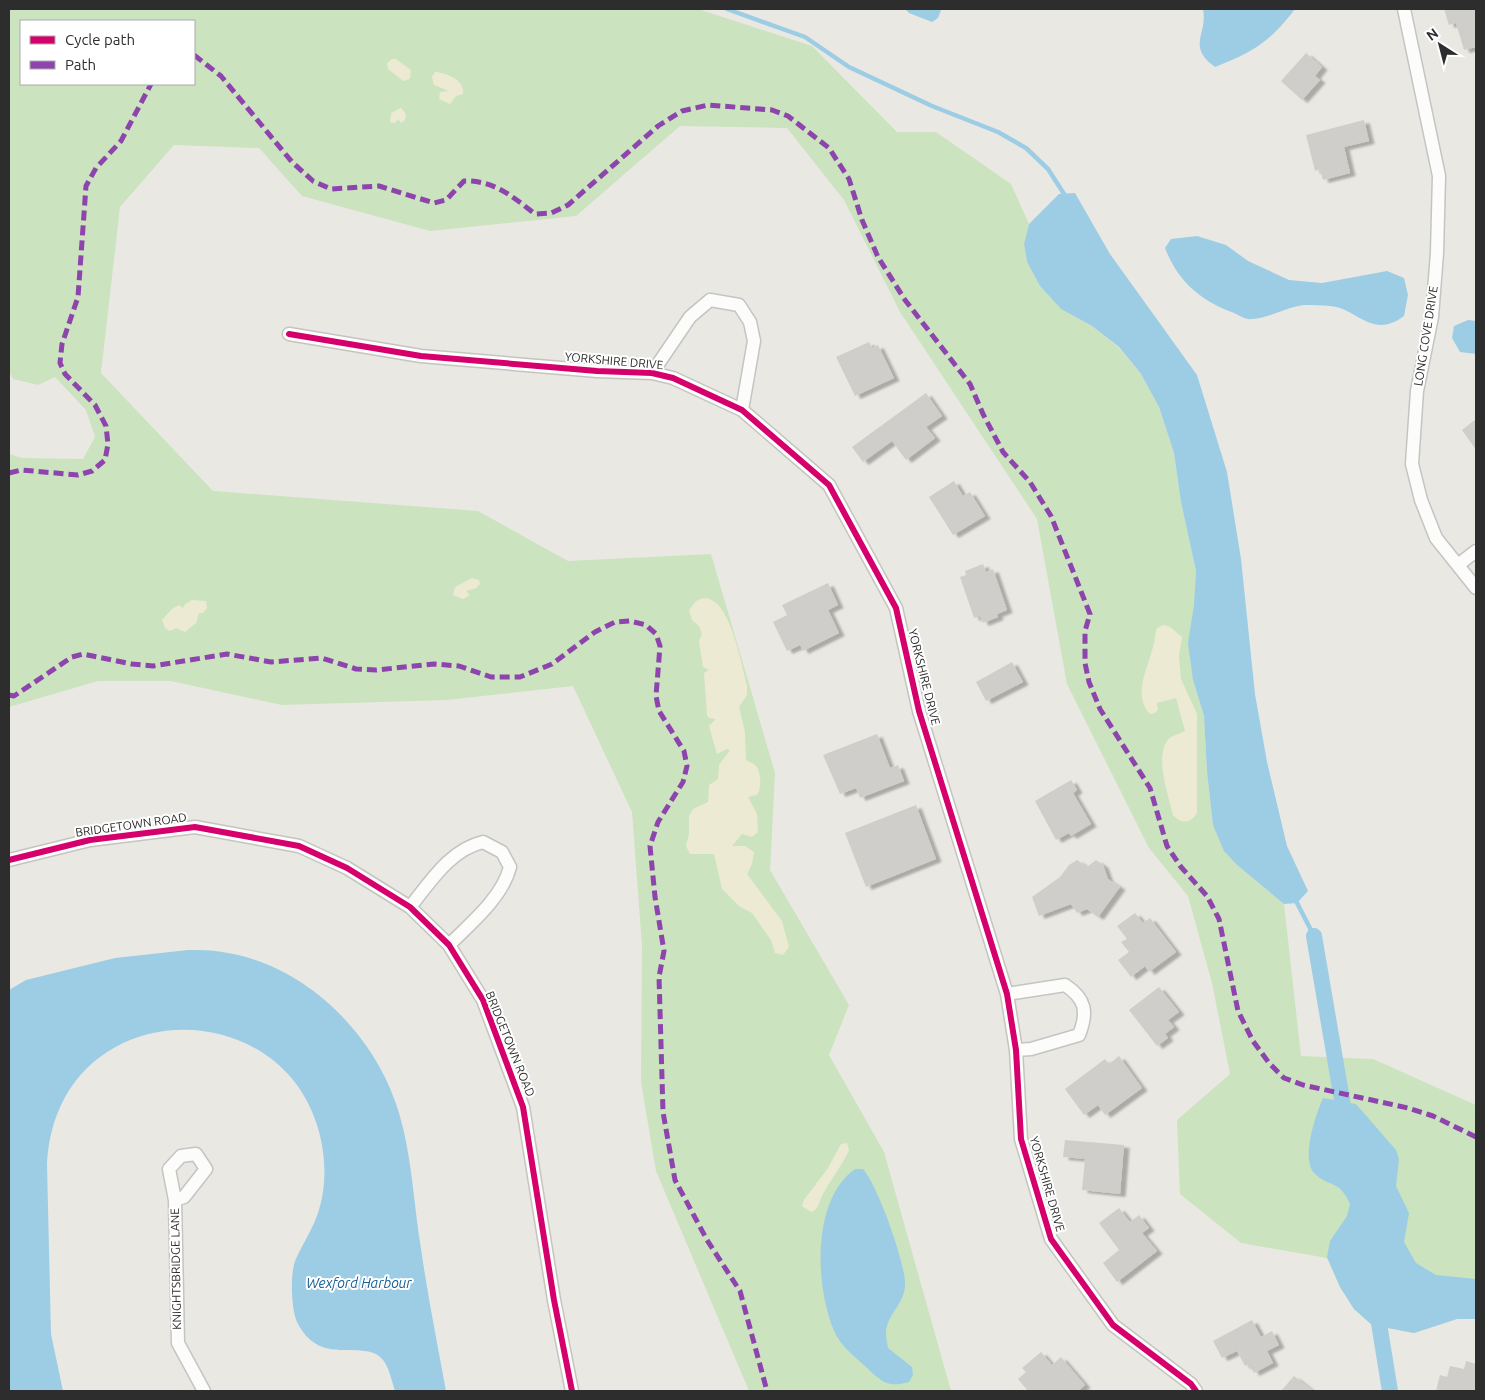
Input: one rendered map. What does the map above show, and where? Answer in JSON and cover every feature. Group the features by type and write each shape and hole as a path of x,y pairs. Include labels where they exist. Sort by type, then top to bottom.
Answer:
{"street":[{"name":"LONG COVE DRIVE","path":"1404,9 1439,176 1437,253 1432,317 1417,391 1412,464 1420,500 1436,538 1476,588"},
{"name":"YORKSHIRE DRIVE","path":"652,372 690,317 710,300 739,305 750,322 754,341 742,410"},
{"name":"YORKSHIRE DRIVE","path":"289,334 421,356 597,370 652,372 673,378 742,410 829,485 896,608 919,711 1007,994 1016,1050 1022,1139 1051,1239 1113,1324 1191,1384 1196,1391"},
{"path":"1458,565 1476,551"},
{"name":"BRIDGETOWN ROAD","path":"9,860 90,840 194,827 299,846 346,868 410,907 449,945 483,1000 524,1107 554,1300 572,1391"},
{"path":"410,907 438,872 459,851 483,842 493,845 502,852 510,867 507,879 498,893 449,945"},
{"path":"1007,994 1065,984 1082,1001 1085,1020 1079,1035 1030,1049 1016,1050"},
{"name":"KNIGHTSBRIDGE LANE","path":"175,1200 178,1343 204,1391"}],"green space":[{"path":"9,9 698,9 812,46 897,132 936,132 1011,184 1029,224 1024,244 1027,262 1040,286 1061,309 1092,326 1118,347 1141,374 1159,407 1174,453 1181,502 1196,571 1193,680 1204,716 1207,772 1213,825 1237,865 1284,904 1301,1056 1373,1059 1476,1105 1476,1319 1457,1319 1414,1333 1372,1325 1354,1309 1340,1287 1327,1258 1241,1243 1180,1194 1177,1120 1230,1074 1212,983 1188,896 1149,848 1067,684 1037,519 900,312 844,200 787,128 680,126 576,216 430,231 302,196 259,148 174,145 120,207 101,373 213,491 478,511 568,561 711,554 775,773 770,870 849,1005 829,1055 884,1152 951,1391 749,1391 656,1171 641,1082 642,946 632,812 573,686 447,700 282,705 171,681 98,681 9,707 9,454 22,458 83,459 95,437 86,410 55,377 38,385 13,379 9,371"}],"sand":[{"path":"392,59 396,59 411,70 410,79 403,81 388,69 387,63"},
{"path":"435,72 445,74 458,81 463,89 463,94 456,96 450,104 439,99 440,92 449,91 434,85 432,77"},
{"path":"401,108 406,114 405,120 401,123 398,119 395,123 390,122 391,113"},
{"path":"472,578 479,580 480,584 476,588 466,591 470,595 463,599 453,595 455,587"},
{"path":"703,598 712,600 720,608 727,619 738,648 747,685 747,695 739,707 745,732 746,760 756,766 760,776 760,788 757,795 748,797 757,814 758,832 752,837 742,834 732,846 745,846 754,852 752,864 747,874 782,921 789,947 783,955 775,953 771,940 752,913 739,906 722,889 714,854 690,854 686,846 689,834 689,816 693,809 708,802 709,785 718,779 719,765 730,750 727,749 717,754 709,726 716,719 709,718 707,715 704,673 709,670 703,667 699,641 702,634 699,626 692,620 689,610 696,601"},
{"path":"192,600 206,601 207,608 203,613 199,613 196,623 185,632 176,628 170,631 165,628 162,620 172,609 179,605 183,608 185,604"},
{"path":"1163,625 1170,627 1182,637 1179,656 1181,679 1197,714 1197,813 1186,822 1173,815 1162,763 1165,744 1171,737 1185,731 1176,698 1157,703 1158,710 1150,714 1142,698 1143,681 1156,630"},
{"path":"847,1143 849,1150 846,1156 825,1190 817,1208 811,1212 802,1206 804,1200 828,1168 841,1144"}],"water":[{"path":"905,9 941,10 938,18 932,22 909,13"},
{"path":"1203,9 1295,9 1277,30 1260,45 1215,67 1206,60 1200,46 1204,18"},
{"path":"1075,193 1110,254 1197,375 1227,472 1241,559 1255,694 1267,762 1287,846 1308,891 1297,903 1284,904 1237,865 1224,851 1213,825 1207,772 1204,716 1193,680 1188,643 1194,605 1196,571 1181,502 1174,453 1159,407 1141,374 1119,347 1092,326 1061,309 1040,286 1027,262 1024,244 1029,224 1059,194"},
{"path":"1197,236 1226,245 1248,261 1289,280 1322,283 1387,271 1404,278 1408,295 1404,316 1393,323 1383,325 1365,321 1340,308 1304,305 1259,318 1243,318 1211,303 1192,289 1170,260 1165,248 1171,239"},
{"path":"1468,320 1476,321 1476,354 1460,352 1452,338 1454,326"},
{"name":"Wexford Harbour","path":"188,950 218,951 251,959 279,970 305,985 328,1003 350,1025 368,1048 383,1074 395,1101 405,1135 426,1279 446,1391 395,1391 385,1363 375,1354 366,1351 331,1349 319,1345 308,1338 296,1318 292,1284 293,1267 315,1221 324,1183 322,1143 317,1123 309,1105 287,1073 261,1052 232,1038 200,1031 168,1030 137,1037 109,1051 84,1072 60,1107 52,1131 47,1164 51,1334 63,1391 9,1391 9,990 26,980 115,958"},
{"path":"1323,1098 1356,1104 1396,1150 1399,1159 1396,1186 1409,1213 1404,1242 1416,1263 1436,1275 1476,1279 1476,1319 1457,1319 1414,1333 1372,1325 1354,1309 1340,1287 1327,1257 1330,1241 1347,1216 1350,1204 1338,1187 1315,1174 1309,1158 1311,1137"},
{"path":"855,1169 863,1169 869,1177 889,1224 904,1273 905,1290 903,1297 887,1326 886,1332 888,1348 912,1367 913,1375 909,1382 901,1384 890,1384 876,1377 841,1342 835,1333 828,1315 821,1270 821,1246 824,1223 830,1202 841,1183"}],"building":[{"path":"1444,9 1476,9 1476,47 1464,50 1456,23 1449,25"},
{"path":"1306,53 1322,67 1315,76 1320,80 1302,100 1281,81"},
{"path":"1364,120 1369,141 1344,147 1350,173 1323,180 1320,169 1315,171 1306,135"},
{"path":"869,342 872,348 878,345 894,378 855,396 836,357"},
{"path":"926,393 942,416 926,427 935,438 906,460 892,441 863,462 852,447"},
{"path":"1476,419 1476,450 1462,430"},
{"path":"954,481 963,496 970,492 985,516 953,535 929,497"},
{"path":"983,564 986,572 993,569 1007,610 997,614 998,617 983,623 980,616 974,618 960,577 966,575 965,571"},
{"path":"828,583 838,605 828,610 839,633 803,651 800,645 787,651 773,622 787,615 782,605"},
{"path":"1012,662 1023,682 986,701 976,682"},
{"path":"877,734 890,768 898,765 904,781 860,798 856,788 840,794 823,755"},
{"path":"1071,780 1077,790 1073,793 1091,824 1071,836 1069,833 1056,840 1035,801"},
{"path":"916,805 936,859 866,887 845,833"},
{"path":"1077,860 1087,867 1096,860 1103,865 1108,879 1120,887 1098,917 1087,909 1077,913 1071,904 1039,916 1032,897 1060,877 1069,865"},
{"path":"1135,913 1143,923 1150,918 1176,952 1149,972 1145,966 1131,977 1118,960 1129,952 1121,942 1127,939 1117,926"},
{"path":"1159,987 1179,1012 1168,1020 1174,1027 1165,1034 1168,1038 1157,1046 1129,1010"},
{"path":"1119,1056 1142,1088 1105,1115 1098,1105 1084,1115 1065,1089 1105,1059 1109,1064"},
{"path":"1065,1140 1124,1145 1120,1194 1082,1190 1085,1159 1063,1157"},
{"path":"1119,1208 1130,1222 1139,1215 1149,1228 1142,1233 1157,1251 1117,1282 1103,1263 1119,1250 1099,1223"},
{"path":"1252,1320 1261,1337 1272,1331 1279,1345 1267,1351 1273,1363 1254,1373 1249,1364 1245,1366 1237,1351 1222,1358 1213,1341"},
{"path":"1041,1352 1052,1365 1061,1357 1085,1385 1078,1391 1028,1391 1018,1379 1026,1372 1022,1368"},
{"path":"1466,1361 1476,1364 1476,1391 1436,1391 1440,1375 1447,1377 1450,1366 1464,1369"},
{"path":"1294,1376 1313,1391 1281,1391"}],"waterway":[{"path":"727,9 805,37 849,67 932,106 998,132 1026,148 1048,169 1066,197"},
{"path":"1294,897 1314,936"},
{"path":"1314,936 1346,1123"},
{"path":"1376,1305 1390,1391"}],"marked path":[{"path":"195,56 221,76 292,162 313,181 331,189 379,186 434,203 446,200 464,181 475,181 485,183 502,191 535,214 551,213 568,205 658,126 682,111 708,105 772,110 788,116 829,148 849,179 862,220 878,257 905,300 970,384 1003,452 1030,482 1051,516 1090,614 1085,631 1085,663 1089,682 1100,709 1150,788 1167,846 1181,867 1207,896 1219,919 1238,1011 1253,1041 1269,1063 1284,1078 1303,1085 1408,1108 1433,1116 1476,1137"},
{"path":"9,473 21,470 78,475 92,471 105,460 108,444 106,426 95,405 65,374 60,363 62,344 78,297 86,186 96,168 121,141 150,85"},
{"path":"9,695 14,696 72,657 83,654 132,664 153,666 227,654 271,662 322,658 356,669 376,670 434,664 459,666 491,677 520,677 552,664 595,632 615,622 630,621 646,625 656,634 660,646 656,696 659,711 684,751 687,766 683,782 658,822 650,846 655,897 664,951 659,977 663,1112 675,1180 707,1240 740,1291 767,1391"}],"cycle path":[{"path":"289,334 421,356 597,371 652,373 673,378 742,410 829,485 896,608 919,711 1007,994 1016,1050 1021,1139 1051,1239 1113,1325 1191,1384 1196,1391"},
{"path":"9,860 90,840 195,827 299,846 347,868 410,907 449,945 483,1000 523,1107 554,1300 572,1391"}]}
